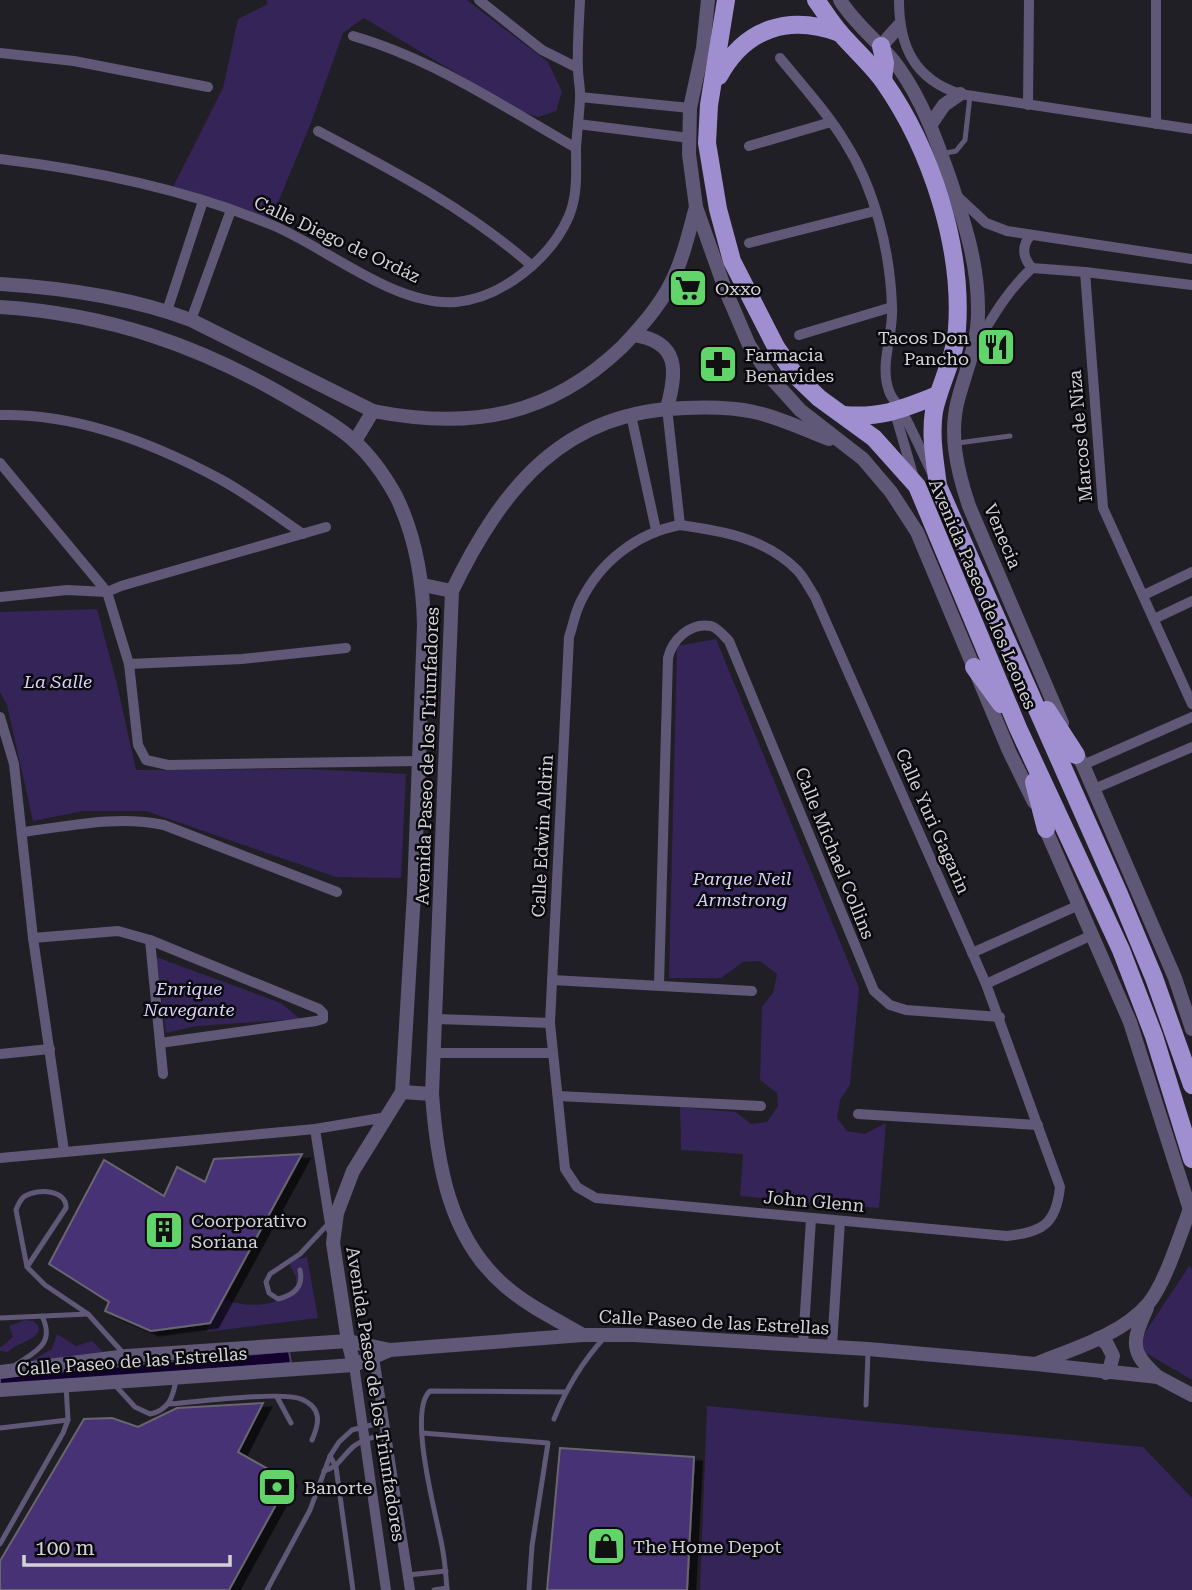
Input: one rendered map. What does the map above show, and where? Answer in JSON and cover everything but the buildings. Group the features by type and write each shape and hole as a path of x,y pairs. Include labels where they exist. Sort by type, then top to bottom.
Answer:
{"main road":[{"name":"Avenida Paseo de los Leones","path":"726,0 707,122 707,143 718,209 732,261 776,348 795,375 819,398 874,438 917,485 1020,733 1121,950 1154,1036 1192,1158"},
{"name":"Avenida Paseo de los Leones","path":"816,0 840,33 883,80 905,115 925,157 941,204 953,259 958,321 957,338 938,395 933,426 938,486 1144,954 1192,1084"},
{"path":"713,86 738,48 764,31 789,24 815,25 840,33"},
{"path":"881,46 885,63 883,80"},
{"path":"844,415 866,416 938,395"},
{"path":"1015,659 1079,760"},
{"path":"974,667 1020,733 1046,829"}],"street":[{"path":"479,0 542,50 578,68"},
{"path":"318,131 417,183 479,223 532,266 553,243 569,215 578,180 576,148 580,97 580,0"},
{"path":"708,0 701,63 690,108 689,138 696,207 725,289 749,345 773,380 800,410 863,459 891,492 917,532 1009,751 1130,1022 1191,1213"},
{"name":"Venecia","path":"840,0 854,21 881,46 913,89 931,124 942,154 967,229 978,308 974,349 958,398 955,417 954,443 959,474 969,506 1175,978 1192,1029"},
{"path":"899,0 899,26 905,48 917,66 949,90 965,95 1192,129"},
{"path":"1028,105 1029,0"},
{"path":"1156,0 1156,124"},
{"path":"881,46 899,26"},
{"path":"353,36 403,52 444,72 576,148"},
{"path":"0,53 74,61 208,87"},
{"path":"780,58 831,122 853,155 876,211 890,276 892,307 885,372 917,485"},
{"path":"931,124 944,105 965,95"},
{"path":"580,97 690,108"},
{"path":"749,146 831,122"},
{"path":"578,124 689,138"},
{"name":"Calle Diego de Ordáz","path":"0,159 84,171 231,210 273,225 396,290 429,300 455,302 483,296 532,266"},
{"path":"955,193 986,223 1007,231 1192,259"},
{"path":"167,311 203,201"},
{"path":"0,284 60,288 167,311 191,320 373,411 404,417 446,420 490,417 546,401 587,377 634,335 670,284 696,207"},
{"path":"191,320 231,210"},
{"path":"749,243 876,211"},
{"path":"1030,236 1025,241 1023,251 1025,261 1032,268 1192,285"},
{"path":"974,349 1001,303 1032,268"},
{"name":"Marcos de Niza","path":"1085,272 1103,508 1192,704"},
{"name":"Avenida Paseo de los Triunfadores","path":"0,307 35,309 100,321 162,337 245,372 355,441 395,495 410,528 423,585 424,625 414,893 402,1092 366,1148 349,1181 337,1213 333,1243 354,1365 386,1590"},
{"path":"799,335 892,307"},
{"path":"634,335 650,337 668,352 674,368 667,408 680,525"},
{"name":"Avenida Paseo de los Triunfadores","path":"583,1335 534,1307 506,1287 482,1264 462,1233 436,1146 432,1094 452,590 485,530 522,481 551,452 581,432 631,415 667,408 713,407 755,412 840,443"},
{"path":"896,407 938,486"},
{"path":"355,441 373,411"},
{"path":"0,415 53,419 121,435 179,458 220,479 303,534"},
{"path":"631,415 656,530"},
{"path":"0,463 107,592 129,664 138,745 146,760 168,765 418,761"},
{"name":"Calle Yuri Gagarin","path":"668,527 680,525 721,531 755,541 776,553 798,571 815,597 1000,1017 1060,1188 1058,1208 1049,1223"},
{"path":"0,597 67,590 107,592 326,527"},
{"name":"Calle Edwin Aldrin","path":"578,1187 565,1169 551,1054 550,1023 569,638 580,603 595,578 612,558 656,530 668,527"},
{"path":"1144,595 1192,572"},
{"path":"423,585 452,590"},
{"path":"1154,619 1192,601"},
{"name":"Calle Michael Collins","path":"659,985 668,658 671,646 677,638 696,628 710,626 729,641 874,991 890,1005 906,1010 1000,1017"},
{"path":"129,664 242,659 346,648"},
{"path":"1079,760 1192,717"},
{"path":"0,718 14,764 33,938 64,1152"},
{"path":"1094,789 1192,747"},
{"path":"23,832 120,819 142,820 164,825 337,892"},
{"path":"972,953 1079,905"},
{"path":"33,938 118,931 150,940 319,1009 323,1013 323,1019 160,1043"},
{"path":"986,984 1092,935"},
{"path":"150,940 163,1074"},
{"path":"552,980 752,991"},
{"path":"436,1019 550,1023"},
{"path":"0,1055 50,1049"},
{"path":"435,1053 551,1054"},
{"path":"402,1092 432,1094"},
{"path":"558,1096 761,1106"},
{"path":"858,1114 1038,1125"},
{"path":"0,1158 315,1129 387,1117"},
{"path":"315,1129 333,1243"},
{"name":"John Glenn","path":"578,1187 596,1198 1007,1236 1031,1233 1049,1223"},
{"name":"Calle Paseo de las Estrellas","path":"1036,1364 1099,1338 1123,1325 1149,1303 1191,1213"},
{"path":"803,1345 811,1219"},
{"path":"832,1346 840,1221"},
{"path":"1149,1303 1134,1342 1140,1359 1158,1377"},
{"name":"Calle Paseo de las Estrellas","path":"2,1372 127,1356 348,1341 373,1351 606,1335 832,1346 1036,1364 1158,1377 1192,1395"},
{"path":"1099,1338 1107,1344 1113,1356 1106,1373"},
{"name":"Avenida Paseo de los Triunfadores","path":"373,1351 410,1590"},
{"name":"Calle Paseo de las Estrellas","path":"0,1390 354,1365 373,1351"}],"lane":[{"path":"942,154 956,151 965,140 965,95"},
{"path":"954,443 1010,436"},
{"path":"27,1267 66,1208 63,1196 55,1192 24,1196 16,1210 27,1267 45,1285 88,1314 127,1356"},
{"path":"300,1270 302,1279 298,1289 291,1295 278,1299 269,1293 266,1282 270,1273 300,1254 330,1222"},
{"path":"0,1318 88,1314"},
{"path":"2,1372 43,1346 47,1334 42,1317"},
{"path":"554,1419 565,1392 590,1353 606,1335"},
{"path":"866,1405 868,1349"},
{"path":"112,1382 135,1407 150,1414 169,1404 176,1376"},
{"path":"0,1544 63,1433 68,1420 66,1385"},
{"path":"434,1590 447,1589 442,1545 431,1503 422,1433 424,1399 430,1391 565,1392"},
{"path":"169,1404 277,1397 300,1399 311,1406 318,1416 319,1424 312,1440"},
{"path":"277,1397 291,1423"},
{"path":"0,1428 68,1420"},
{"path":"267,1590 310,1510 330,1456 345,1435 362,1426 383,1422"},
{"path":"422,1433 548,1443 529,1590"},
{"path":"324,1471 336,1467 354,1446 385,1434"},
{"path":"330,1456 336,1467 353,1590"},
{"path":"408,1575 446,1571"}],"green space":[{"path":"266,0 467,0 548,62 562,92 556,111 538,117 520,111 364,18 343,33 311,123 271,219 173,187 223,88 238,19 268,4"},
{"name":"La Salle","path":"97,609 136,770 310,769 406,774 401,878 336,877 146,811 83,811 33,821 7,705 0,692 0,612"},
{"name":"Parque Neil Armstrong","path":"716,639 859,988 850,1085 840,1100 837,1118 847,1131 865,1134 886,1123 879,1208 740,1196 743,1154 681,1150 680,1107 736,1112 751,1124 767,1122 778,1106 777,1093 760,1080 762,1007 773,993 777,974 760,961 743,962 721,978 669,978 677,646"},
{"name":"Enrique Navegante","path":"156,957 281,1003 300,1019 196,1026 166,1033"},
{"path":"307,1257 318,1318 206,1332 223,1299 252,1305 281,1299 296,1285 296,1277 288,1261"},
{"path":"1190,1265 1192,1380 1146,1353 1140,1340"},
{"path":"25,1320 33,1321 38,1325 39,1331 8,1352 0,1351 13,1337 9,1326"},
{"path":"57,1334 76,1346 92,1341 106,1355 29,1362 52,1349"},
{"path":"707,1406 1143,1447 1192,1498 1192,1590 700,1590"}],"shaded area":[{"path":"289,1351 291,1363 0,1386 0,1377"}],"place":[{"name":"Oxxo","path":"688,288"},
{"name":"Tacos Don Pancho","path":"996,347"},
{"name":"Farmacia Benavides","path":"718,364"},
{"name":"Coorporativo Soriana","path":"164,1230"},
{"name":"Banorte","path":"277,1487"},
{"name":"The Home Depot","path":"606,1546"}]}
